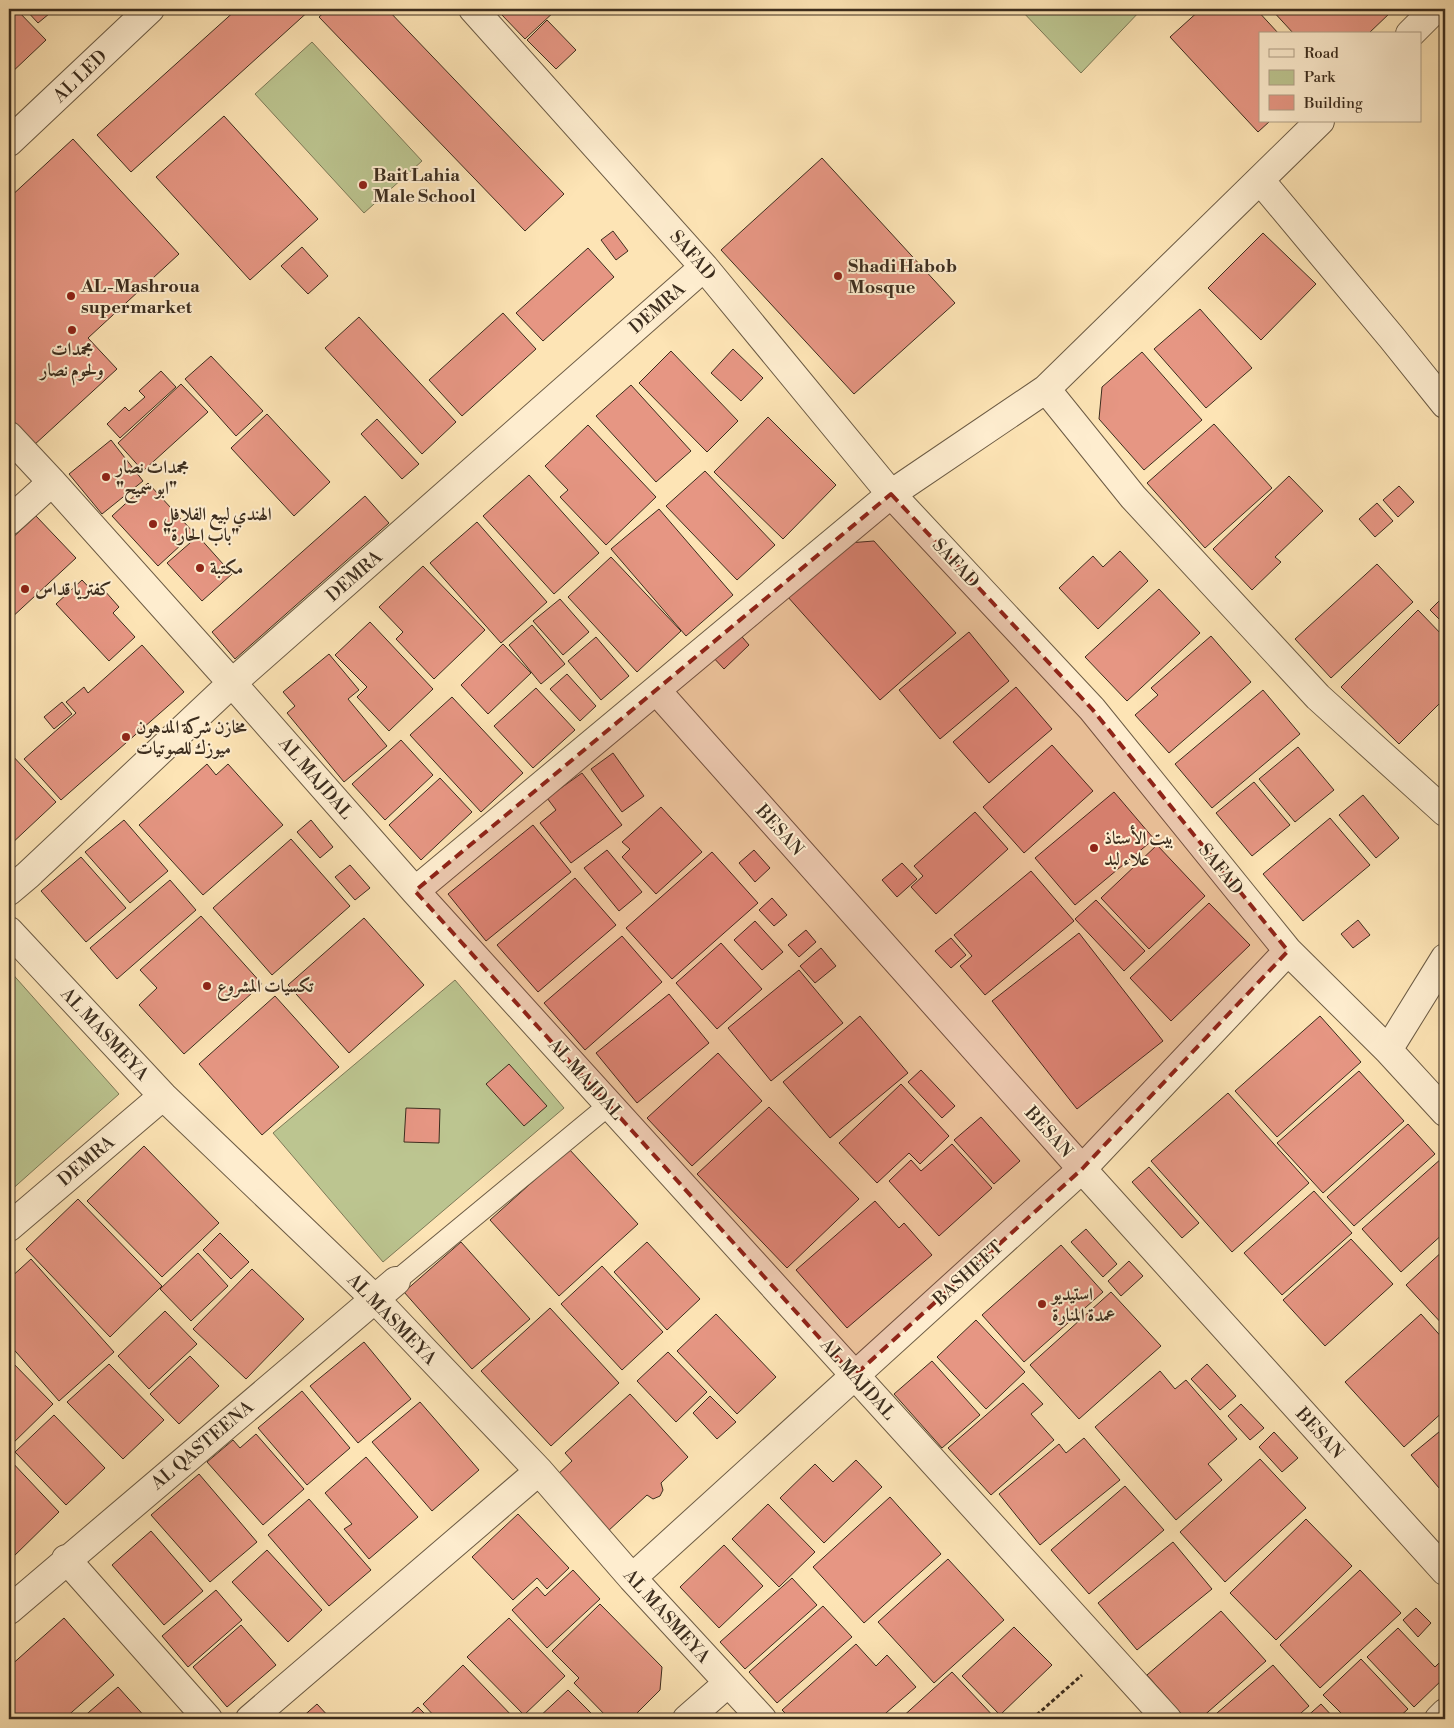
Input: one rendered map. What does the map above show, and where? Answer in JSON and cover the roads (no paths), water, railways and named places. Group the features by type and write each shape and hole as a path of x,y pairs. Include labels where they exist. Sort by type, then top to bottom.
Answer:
{"street":[{"name":"AL LED","path":"9,142 150,9"},
{"name":"SAFAD","path":"473,9 704,267 891,494 1092,708 1288,952 1388,1050 1445,1112"},
{"path":"1412,32 1435,9"},
{"path":"415,891 891,494 1046,389 1319,122"},
{"path":"1260,180 1445,404"},
{"name":"DEMRA","path":"9,890 28,875 232,683 704,267"},
{"path":"1046,389 1133,497 1318,697 1445,812"},
{"name":"AL MAJDAL","path":"9,436 232,683 415,891 1167,1719"},
{"path":"9,521 52,482"},
{"name":"BESAN","path":"656,690 1082,1169 1445,1571"},
{"name":"AL MASMEYA","path":"9,931 163,1096 375,1299 539,1471 632,1578 762,1719"},
{"name":"BASHEET","path":"632,1578 1082,1169 1288,952"},
{"path":"1388,1050 1445,958"},
{"name":"DEMRA","path":"9,1226 163,1096"},
{"name":"AL QASTEENA","path":"9,1610 66,1559 396,1281"},
{"path":"250,1719 539,1471"},
{"path":"66,1559 208,1719"},
{"path":"687,1719 728,1683"},
{"path":"1439,1719 1445,1713"}],"lane":[{"path":"396,1281 609,1105"}],"place":[{"name":"Bait Lahia Male School","path":"363,185"},
{"name":"Shadi Habob Mosque","path":"838,276"},
{"name":"AL-Mashroua supermarket","path":"71,296"},
{"name":"مجمدات ولحوم نصار","path":"72,330"},
{"name":"مجمدات نصار \"ابو سميح\"","path":"106,477"},
{"name":"الهندي لبيع الفلافل \"باب الحارة\"","path":"153,524"},
{"name":"مكتبة","path":"200,568"},
{"name":"كفتريا قداس","path":"25,589"},
{"name":"مخازن شركة المدهون ميوزك للصوتيات","path":"126,737"},
{"name":"بيت الأستاذ علاء لبد","path":"1094,848"},
{"name":"تكسيات المشروع","path":"207,986"},
{"name":"استيديو عمدة المنارة","path":"1042,1304"}]}
